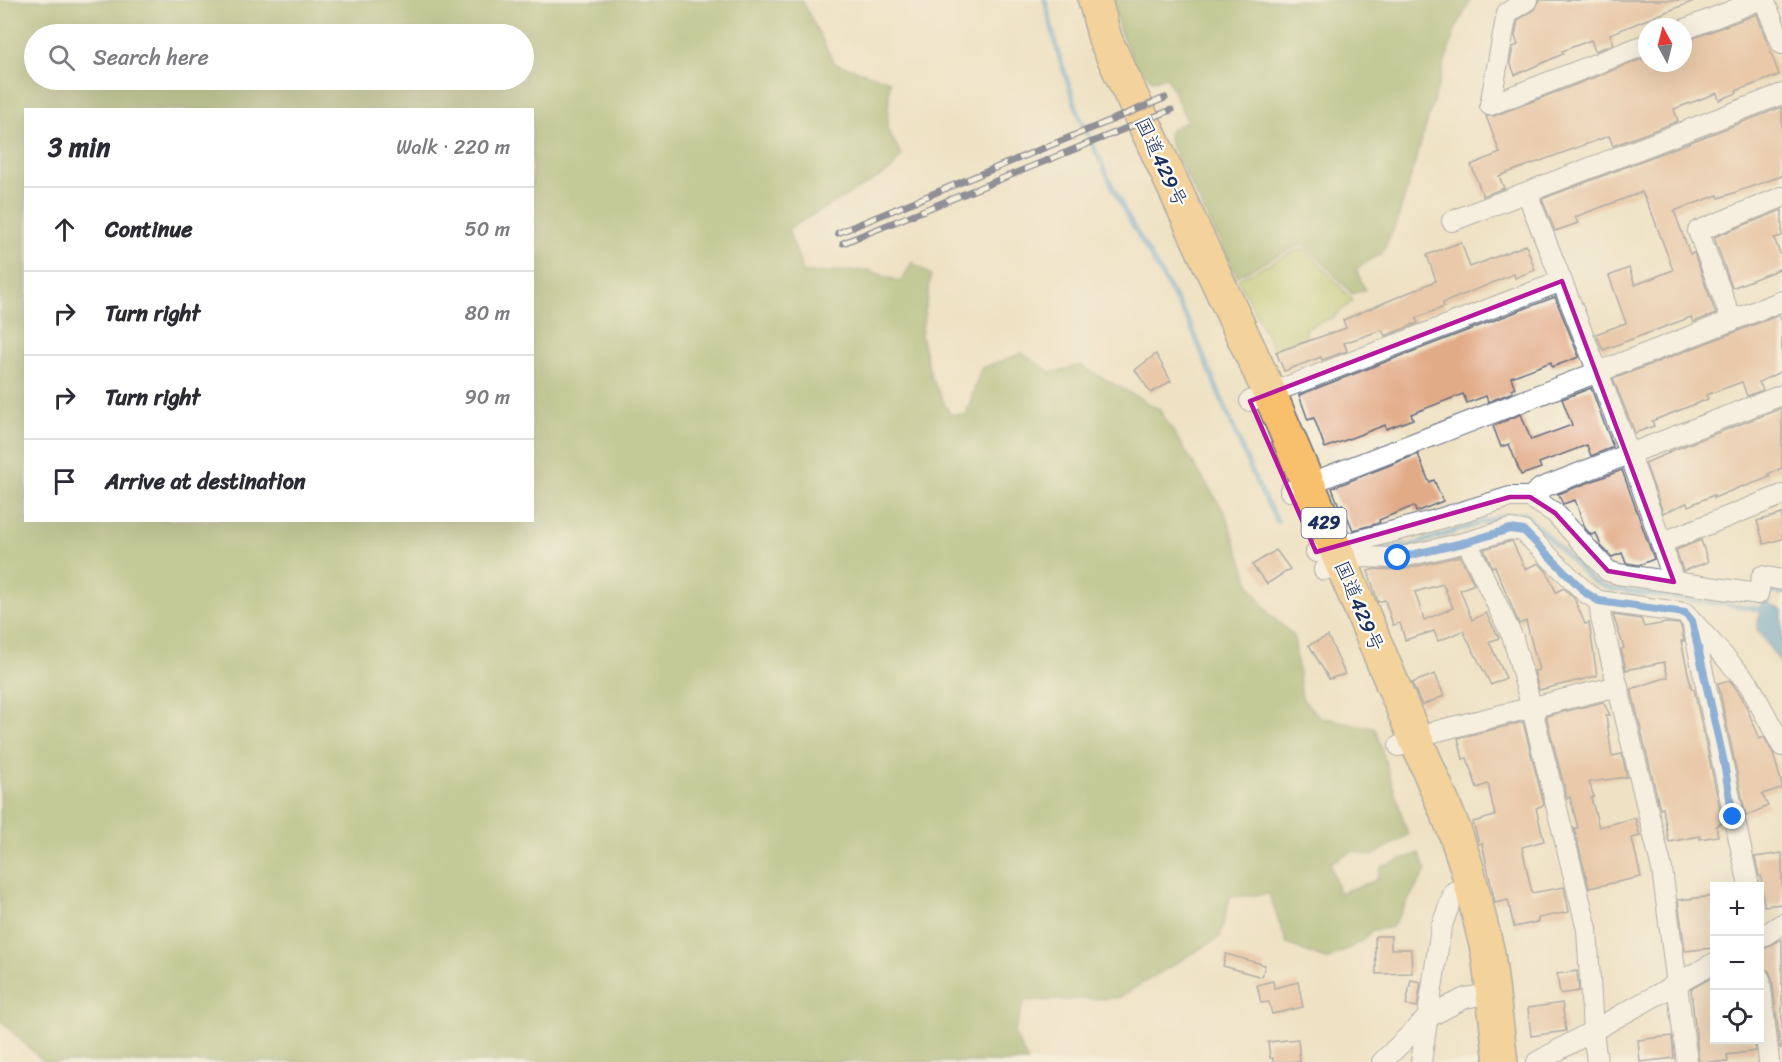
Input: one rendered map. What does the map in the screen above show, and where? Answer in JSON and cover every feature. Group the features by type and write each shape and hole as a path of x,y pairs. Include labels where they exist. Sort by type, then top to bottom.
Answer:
{"highway":[{"name":"国道429号","path":"1078,0 1102,78 1176,236 1260,398"},
{"name":"国道429号","path":"1095,0 1105,39 1408,743 1455,832 1467,867 1488,953 1482,1062"},
{"name":"国道429号","path":"1408,743 1442,849 1467,941 1485,995 1502,1062"}],"street":[{"path":"1527,0 1507,13 1490,105 1638,47"},
{"path":"1692,26 1759,0"},
{"path":"1764,0 1782,44"},
{"path":"1452,221 1782,94"},
{"path":"1527,193 1597,371 1674,582"},
{"path":"1732,321 1698,231 1782,197"},
{"path":"1260,398 1562,281"},
{"path":"1299,488 1782,301"},
{"path":"1530,498 1540,488 1782,395"},
{"path":"1661,543 1782,495"},
{"path":"1329,558 1432,521 1510,497 1530,498 1555,513 1608,571 1758,594 1761,576 1782,580"},
{"path":"1329,558 1398,558 1467,542 1510,529 1524,531 1586,593 1599,601 1685,613 1749,684 1782,746"},
{"path":"1467,542 1513,638 1587,928 1597,1062"},
{"path":"1599,601 1601,618 1662,869 1687,1062"},
{"path":"1692,621 1748,882"},
{"path":"1408,743 1437,731 1618,686"},
{"path":"1421,1062 1441,928 1454,892"},
{"path":"1763,936 1782,924"},
{"path":"1537,1062 1710,965"},
{"path":"1761,990 1769,1062"},
{"path":"1382,1062 1427,1018 1465,998 1485,995"}],"highlighted area":[{"path":"1562,281 1674,582 1608,571 1555,513 1530,497 1510,497 1316,552 1250,401"}],"green space":[{"path":"0,0 802,0 834,63 890,81 887,129 902,156 890,171 788,229 804,273 868,270 901,282 912,262 931,275 921,335 931,377 950,414 966,415 981,368 1022,353 1052,373 1080,365 1159,409 1225,513 1250,584 1269,614 1294,636 1302,698 1319,717 1375,728 1408,835 1372,856 1353,851 1330,863 1339,893 1377,880 1381,867 1419,853 1426,871 1392,927 1372,931 1359,943 1327,960 1287,944 1269,894 1230,897 1220,937 1118,998 1024,1001 1014,1033 1028,1062 44,1062 0,1020"},
{"path":"1113,0 1471,0 1455,30 1397,222 1382,253 1356,269 1365,290 1352,294 1308,247 1297,246 1237,276 1169,141 1170,130 1187,121 1167,77 1152,80 1135,64 1120,32"},
{"path":"1297,250 1307,250 1353,301 1333,317 1305,329 1306,337 1274,350 1238,279"}],"water":[{"path":"1762,602 1782,610 1782,665 1757,629"}],"building":[{"path":"1539,0 1694,0 1651,18 1638,18 1638,23 1610,34 1614,44 1595,51 1591,40 1562,51 1563,54 1515,75 1510,62 1513,47 1518,45 1515,36 1518,20 1534,10"},
{"path":"1757,14 1779,75 1719,100 1717,93 1674,109 1678,121 1613,146 1609,136 1499,176 1504,188 1483,196 1471,165 1500,153 1486,116 1494,116 1638,60 1638,72 1692,72 1692,39"},
{"path":"1782,107 1782,176 1674,211 1690,254 1694,253 1716,314 1693,322 1691,317 1603,350 1596,334 1626,323 1609,276 1629,268 1635,285 1673,270 1653,216 1642,192 1575,217 1578,223 1555,231 1542,199"},
{"path":"1782,210 1782,236 1774,238 1782,259 1782,268 1732,288 1714,237"},
{"path":"1461,242 1470,267 1526,245 1535,270 1515,278 1514,274 1443,303 1444,307 1416,318 1418,323 1385,336 1382,330 1344,343 1347,351 1322,360 1321,357 1284,371 1276,352 1346,328 1343,320 1436,281 1427,255"},
{"path":"1555,297 1579,357 1552,367 1551,362 1511,377 1515,388 1512,389 1513,392 1488,402 1486,396 1467,403 1463,394 1411,414 1413,419 1386,429 1385,425 1325,448 1314,418 1308,420 1299,395"},
{"path":"1779,315 1782,322 1782,371 1759,382 1763,390 1747,396 1742,382 1706,395 1708,399 1652,421 1654,426 1635,433 1613,379"},
{"path":"1156,354 1171,381 1151,393 1135,370"},
{"path":"1591,388 1613,447 1591,456 1587,445 1539,463 1541,468 1521,475 1509,444 1501,447 1493,426 1521,414 1531,440 1572,425 1562,399"},
{"path":"1782,408 1782,468 1768,474 1770,477 1744,487 1714,498 1714,495 1688,506 1687,503 1663,513 1645,463"},
{"path":"1418,454 1429,482 1434,480 1443,501 1416,512 1414,506 1379,520 1380,522 1376,524 1353,530 1332,488"},
{"path":"1622,470 1654,559 1639,565 1626,563 1622,553 1612,557 1601,546 1596,533 1591,535 1585,528 1575,500 1563,504 1558,494"},
{"path":"1782,514 1782,539 1764,544 1757,521"},
{"path":"1701,540 1708,562 1683,571 1676,550"},
{"path":"1512,541 1525,569 1539,563 1547,572 1556,592 1564,588 1574,598 1585,624 1589,623 1597,676 1539,690 1534,671 1539,670 1526,621 1519,624 1495,566 1492,567 1484,549"},
{"path":"1276,550 1290,569 1267,584 1252,565"},
{"path":"1460,556 1474,584 1460,590 1472,620 1486,613 1499,638 1489,642 1506,678 1491,685 1463,631 1438,641 1434,631 1405,640 1400,623 1393,625 1385,600 1378,602 1368,571 1401,570","holes":["1443,584 1453,608 1424,620 1415,592"]},
{"path":"1613,615 1641,619 1644,627 1666,623 1681,626 1684,641 1681,641 1691,686 1694,689 1723,822 1716,826 1718,836 1700,839 1700,836 1669,842 1663,808 1660,809 1631,689 1668,677 1664,662 1626,670 1621,649 1624,648"},
{"path":"1328,636 1345,674 1329,679 1309,645"},
{"path":"1435,674 1444,696 1422,705 1412,683"},
{"path":"1730,680 1742,697 1760,739 1764,737 1773,753 1782,785 1782,788 1762,794 1768,806 1746,816 1718,683"},
{"path":"1603,702 1610,715 1606,715 1612,756 1622,754 1627,777 1589,782 1594,797 1591,798 1599,827 1635,818 1640,836 1632,838 1641,877 1589,888 1574,828 1578,828 1570,797 1567,798 1546,716"},
{"path":"1523,722 1544,805 1536,808 1544,841 1522,847 1532,893 1564,887 1569,912 1538,918 1538,922 1514,927 1508,900 1495,903 1482,843 1479,844 1473,822 1495,816 1488,784 1477,788 1467,758 1463,759 1458,738"},
{"path":"1782,853 1782,904 1764,906 1764,882 1762,882 1761,876 1759,876 1755,857"},
{"path":"1710,896 1710,948 1685,951 1678,900"},
{"path":"1375,936 1391,936 1391,949 1411,949 1412,973 1376,974"},
{"path":"1782,940 1782,1048 1780,1048 1772,978 1769,971 1764,969 1764,949"},
{"path":"1226,954 1265,965 1262,977 1223,966"},
{"path":"1577,971 1579,991 1560,994 1557,974"},
{"path":"1710,979 1710,1044 1755,1044 1756,1051 1727,1055 1728,1062 1699,1062 1691,989"},
{"path":"1411,980 1421,982 1417,1007 1406,1005"},
{"path":"1273,981 1274,988 1298,982 1303,1007 1272,1014 1269,1002 1261,1003 1257,985"},
{"path":"1562,1003 1566,1031 1531,1036 1528,1008"},
{"path":"1672,1036 1674,1058 1640,1062 1638,1040"},
{"path":"1298,1039 1300,1062 1273,1062 1273,1058 1270,1058 1268,1042"}],"waterway":[{"path":"1045,0 1057,50 1081,121 1125,212 1190,324 1257,484 1277,521"},
{"path":"1370,547 1410,546 1505,515 1525,514 1593,582 1612,589 1766,610"},
{"path":"1767,609 1770,592 1782,593"}],"railway":[{"path":"838,233 1165,98"},
{"path":"843,243 1171,110"}],"route":[{"path":"1398,558 1467,542 1510,529 1524,531 1586,593 1599,601 1685,613 1692,621 1724,763 1733,817"}]}
